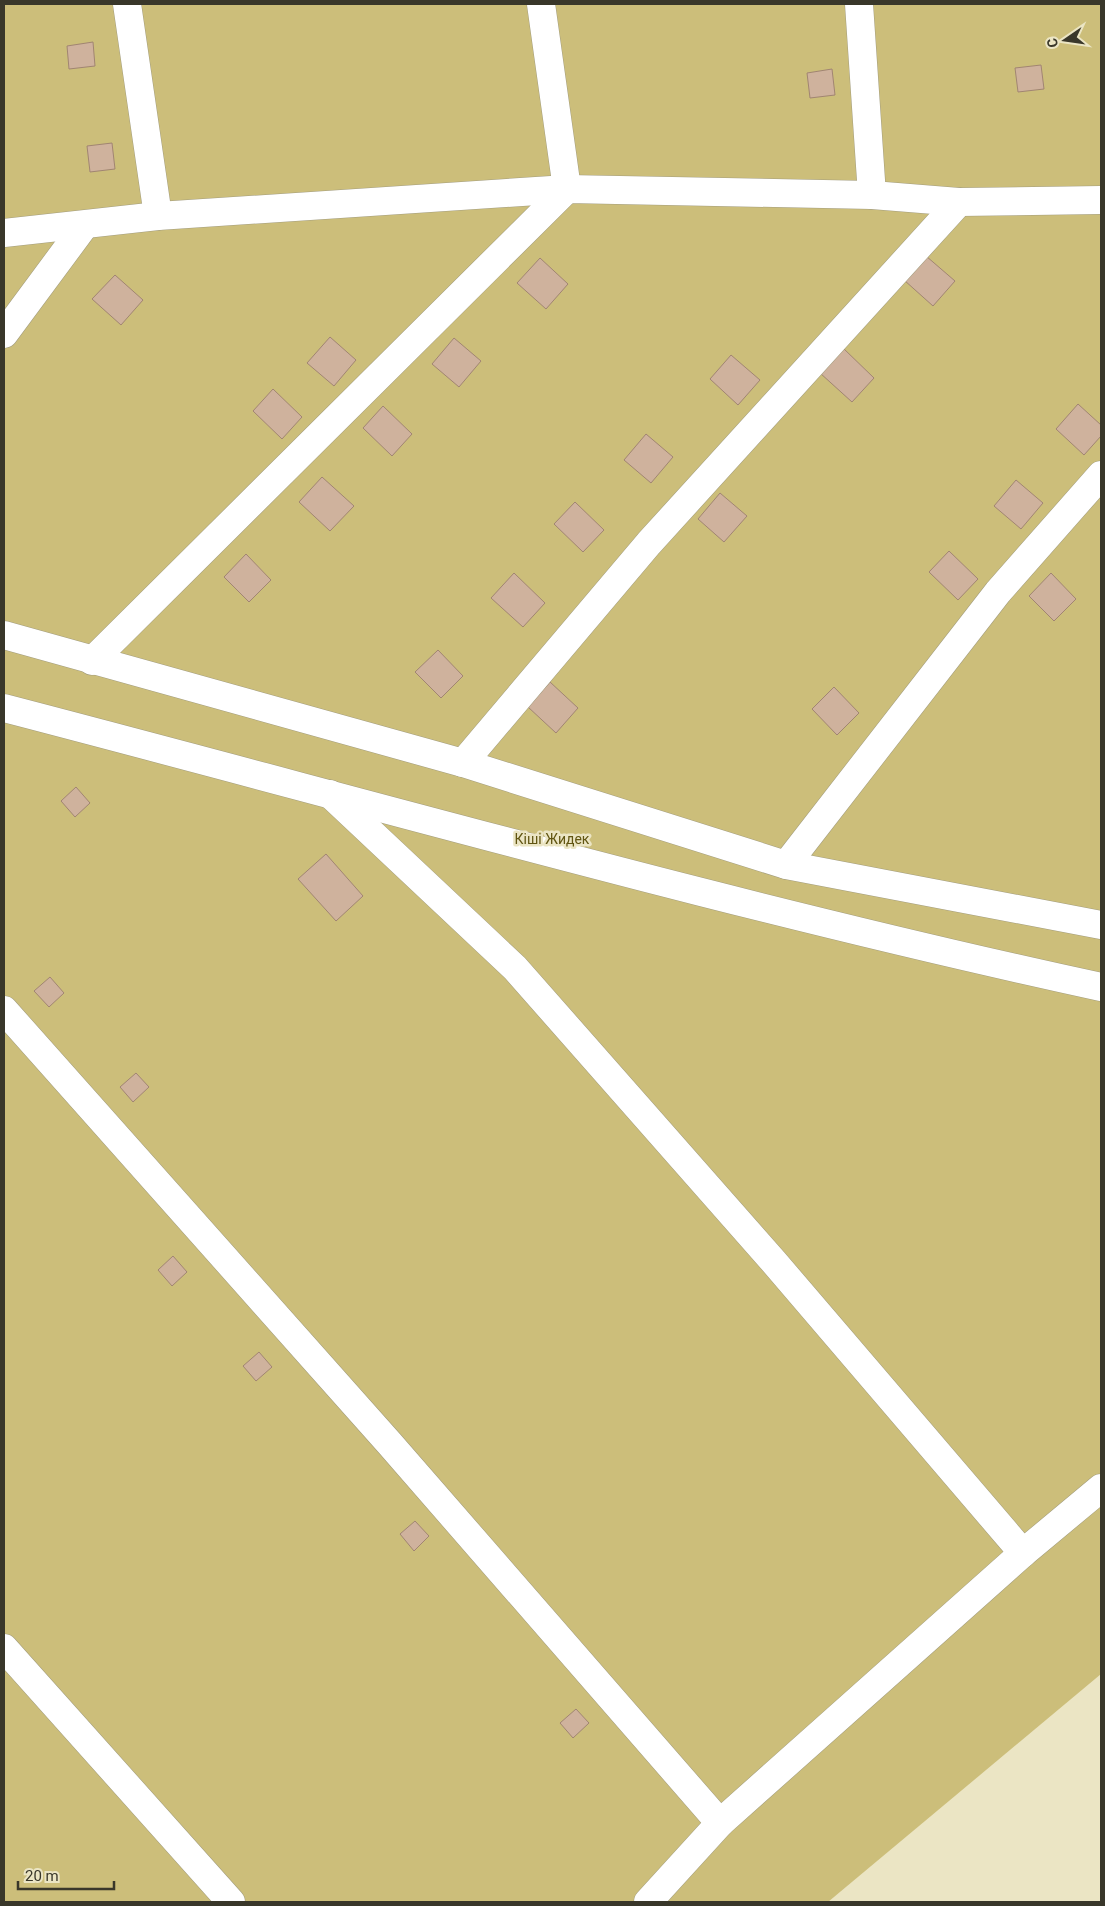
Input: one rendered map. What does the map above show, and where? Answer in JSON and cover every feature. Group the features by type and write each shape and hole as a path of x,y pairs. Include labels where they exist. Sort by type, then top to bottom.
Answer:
{"street":[{"path":"127,4 158,216"},
{"path":"541,4 567,189"},
{"path":"859,4 872,195"},
{"path":"92,661 567,189"},
{"path":"4,233 84,226 158,216 567,189 872,195 959,202 1101,200"},
{"path":"463,764 649,543 959,202"},
{"path":"4,334 84,226"},
{"path":"786,865 998,592 1101,474"},
{"path":"4,635 463,764 786,865 1101,925"},
{"path":"4,708 750,904 982,961 1101,987"},
{"path":"328,793 515,968 774,1262 1023,1553"},
{"path":"4,1010 383,1437 720,1823"},
{"path":"648,1902 720,1823 1023,1553 1101,1488"},
{"path":"4,1648 231,1902"}],"green space":[{"name":"Кіші Жидек","path":"4,4 1101,4 1101,1674 828,1902 4,1902"}],"building":[{"path":"93,42 95,66 69,69 67,46"},
{"path":"1041,65 1044,89 1018,92 1015,68"},
{"path":"832,69 835,95 810,98 807,73"},
{"path":"112,143 115,169 90,172 87,146"},
{"path":"926,256 955,281 933,306 904,280"},
{"path":"540,258 568,284 546,309 517,283"},
{"path":"115,275 143,300 121,325 92,299"},
{"path":"330,337 356,360 334,386 307,363"},
{"path":"454,338 481,361 459,387 432,364"},
{"path":"843,348 874,378 852,402 820,373"},
{"path":"731,355 760,380 738,405 710,379"},
{"path":"273,389 302,417 282,439 253,411"},
{"path":"1078,404 1101,425 1101,436 1084,455 1056,429"},
{"path":"383,406 412,434 392,456 363,428"},
{"path":"646,434 673,457 651,483 624,460"},
{"path":"322,477 354,506 330,531 299,502"},
{"path":"1016,480 1043,503 1021,529 994,506"},
{"path":"720,493 747,516 724,542 698,519"},
{"path":"575,502 604,530 583,552 554,524"},
{"path":"949,551 978,579 958,600 929,572"},
{"path":"246,554 271,580 249,602 224,577"},
{"path":"514,573 545,603 523,627 491,598"},
{"path":"1051,573 1076,599 1054,621 1029,596"},
{"path":"438,650 463,676 441,698 415,672"},
{"path":"550,682 578,708 556,733 528,707"},
{"path":"834,687 859,713 837,735 812,709"},
{"path":"76,787 90,803 75,817 61,801"},
{"path":"326,854 363,896 336,921 298,879"},
{"path":"50,977 64,993 49,1007 34,991"},
{"path":"136,1073 149,1087 133,1102 120,1087"},
{"path":"173,1256 187,1272 172,1286 158,1270"},
{"path":"259,1352 272,1367 256,1381 243,1366"},
{"path":"415,1521 429,1536 414,1551 400,1534"},
{"path":"576,1709 589,1723 573,1738 560,1723"}]}
